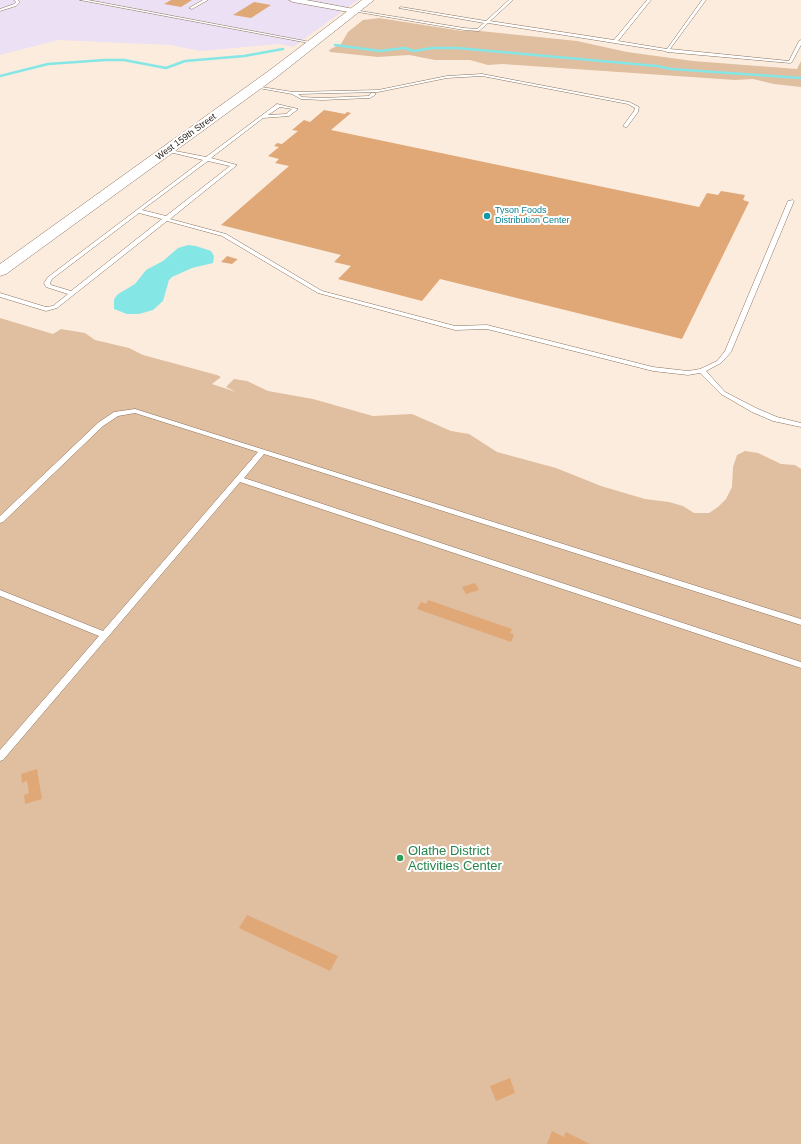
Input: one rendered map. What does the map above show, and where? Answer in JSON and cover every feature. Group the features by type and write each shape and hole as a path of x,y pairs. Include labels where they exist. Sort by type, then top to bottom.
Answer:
{"street":[{"path":"293,0 354,11"},
{"name":"West 159th Street","path":"0,270 255,87 369,0"}],"lane":[{"path":"0,10 18,2 16,0"},
{"path":"82,0 314,42"},
{"path":"191,8 206,0"},
{"path":"354,11 429,24 478,30 512,0"},
{"path":"615,42 649,0"},
{"path":"667,51 704,0"},
{"path":"401,8 667,51 790,62 801,41"},
{"path":"255,87 293,93 295,96 301,98 322,99 370,97 378,91 459,75 497,77 629,103 637,107 636,111 625,126"},
{"path":"72,293 48,286 47,283 50,278 206,159 262,117 278,105 296,109 287,115 262,117"},
{"path":"0,295 46,309 55,307 165,218 234,165 167,150"},
{"path":"138,211 224,235 320,292 455,328 487,327 671,372 702,371 719,362 728,352 791,201"},
{"path":"702,371 723,392 754,410 775,418 801,425"},
{"path":"0,520 108,418 121,412 135,411 801,622"},
{"path":"0,757 263,451"},
{"path":"239,479 801,665"},
{"path":"0,593 105,635"}],"shaded area":[{"path":"0,0 358,0 293,47 279,44 200,51 171,45 58,40 0,55"},
{"path":"379,18 462,31 480,31 577,41 627,52 693,61 797,69 801,61 801,87 774,84 753,79 735,80 502,64 488,65 470,60 435,60 409,55 378,57 330,52 329,50 341,44 348,32 363,20"},
{"name":"Olathe District Activities Center","path":"0,318 53,334 61,329 85,333 95,340 129,348 143,355 217,375 221,377 212,384 236,392 226,387 234,379 247,381 268,391 313,399 373,416 412,414 451,431 469,434 497,452 556,468 601,486 645,499 669,502 683,506 694,513 709,513 726,499 732,487 733,467 737,455 745,451 758,453 781,464 795,465 801,469 801,1144 0,1144"}],"water":[{"path":"188,245 211,251 214,256 213,263 192,268 172,277 169,280 163,301 153,310 139,314 127,314 114,309 114,299 118,294 135,284 146,270 163,261 178,248"}],"building":[{"path":"171,0 192,0 181,7 164,4"},
{"path":"254,2 271,5 251,18 233,15"},
{"name":"Tyson Foods Distribution Center","path":"324,110 345,114 347,112 351,113 331,130 699,207 707,193 718,195 721,191 745,195 743,200 749,202 682,339 440,279 422,301 338,279 351,266 334,262 341,255 221,225 289,166 275,163 279,159 268,156 279,147 274,146 277,143 282,144 298,131 292,130 304,120 310,122"},
{"path":"227,256 238,259 232,264 221,262"},
{"path":"475,583 479,590 466,594 462,587"},
{"path":"428,600 512,629 510,633 514,635 511,642 417,609 421,602 426,604"},
{"path":"37,769 42,799 25,804 24,795 29,793 27,781 22,783 21,774"},
{"path":"247,915 338,956 330,971 239,928"},
{"path":"510,1078 515,1093 496,1101 490,1086"},
{"path":"552,1131 564,1137 566,1132 590,1144 547,1144"}],"waterway":[{"path":"335,45 380,51 404,48 414,51 432,48 457,48 657,66 671,69 801,78"},
{"path":"0,76 48,64 105,60 124,60 166,68 185,61 244,56 283,49"}],"place":[{"name":"Tyson Foods Distribution Center","path":"487,216"},
{"name":"Olathe District Activities Center","path":"400,858"}]}
